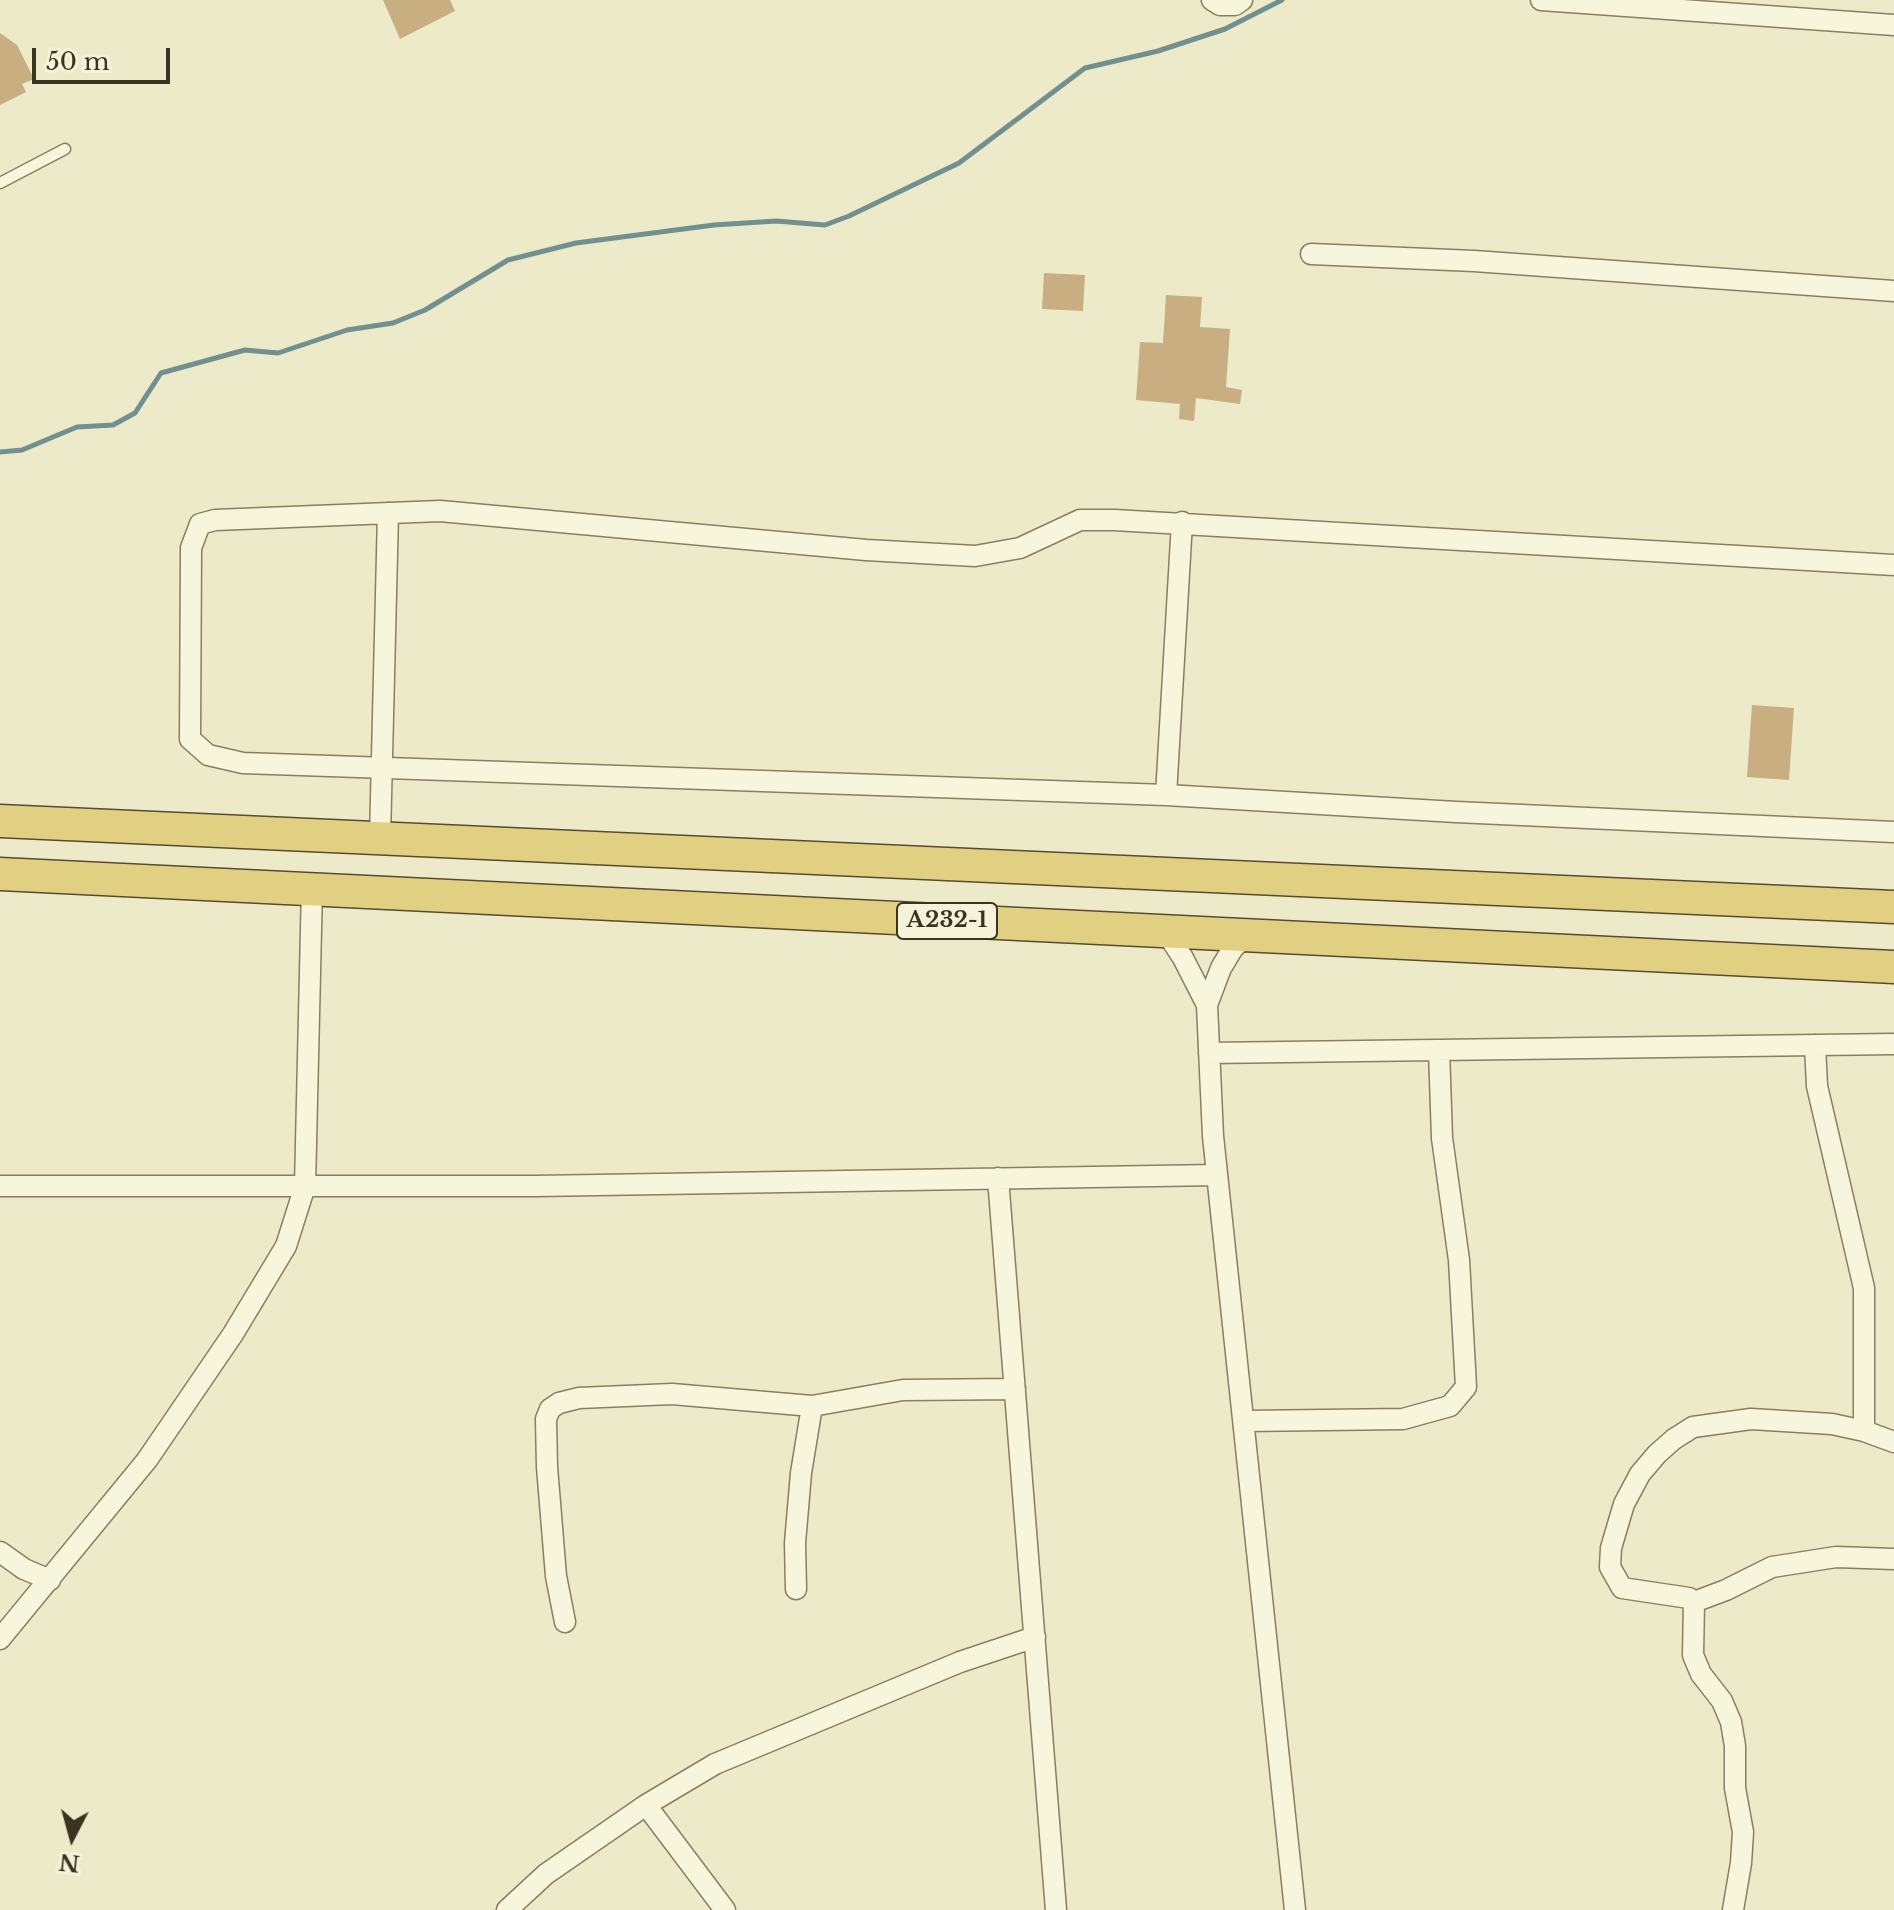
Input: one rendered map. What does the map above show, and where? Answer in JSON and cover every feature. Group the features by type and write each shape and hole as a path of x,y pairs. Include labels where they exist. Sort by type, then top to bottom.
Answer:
{"highway":[{"path":"0,821 1894,907"},
{"name":"A232-1","path":"0,874 1894,967"}],"street":[{"path":"1212,0 1220,5 1235,5 1242,0"},
{"path":"1541,0 1894,25"},
{"path":"1311,254 1474,261 1894,291"},
{"path":"1894,565 1182,522 1080,520 1020,548 975,556 866,550 440,511 215,520 200,524 191,548 190,739 208,755 243,763 1166,795 1894,832"},
{"path":"380,838 388,513"},
{"path":"1166,795 1182,522"},
{"path":"0,1639 147,1460 233,1334 286,1246 305,1186 312,887"},
{"path":"1166,932 1207,1005"},
{"path":"1247,936 1233,948 1221,968 1207,1005 1209,1053 1217,1175 1295,1910"},
{"path":"1209,1053 1894,1044"},
{"path":"1815,1045 1817,1086 1864,1288 1864,1431"},
{"path":"1245,1421 1403,1419 1450,1406 1466,1387 1459,1260 1442,1138 1439,1050"},
{"path":"0,1186 536,1186 1217,1175"},
{"path":"998,1178 1056,1910"},
{"path":"565,1622 556,1576 547,1467 546,1419 550,1409 559,1403 579,1398 672,1394 812,1406 843,1398 903,1390 1015,1389"},
{"path":"796,1589 795,1543 801,1473 812,1406"},
{"path":"1694,1602 1689,1598 1622,1588 1610,1567 1611,1548 1624,1504 1640,1474 1674,1439 1693,1427 1751,1419 1832,1424 1894,1442"},
{"path":"0,1552 24,1569 50,1580"},
{"path":"1694,1602 1772,1567 1836,1557 1894,1559"},
{"path":"1694,1602 1693,1655 1701,1674 1722,1701 1731,1722 1735,1746 1735,1788 1743,1832 1733,1910"},
{"path":"507,1910 546,1874 646,1805 715,1764 960,1662 1035,1637"},
{"path":"646,1805 725,1910"}],"lane":[{"path":"0,183 65,149"}],"building":[{"path":"383,0 450,0 455,11 400,39"},
{"path":"0,33 17,45 34,79 22,84 26,92 0,105"},
{"path":"1044,273 1085,275 1083,311 1042,309"},
{"path":"1166,295 1202,297 1200,327 1230,329 1226,387 1242,390 1240,404 1196,398 1194,421 1179,419 1180,404 1136,400 1140,342 1163,343"},
{"path":"1752,705 1794,708 1789,780 1747,777"}],"waterway":[{"path":"0,452 22,450 77,427 113,425 135,413 161,373 245,350 278,353 347,330 393,323 425,310 508,260 576,243 714,225 776,221 825,225 959,163 1085,68 1158,51 1225,29 1282,0"}]}
